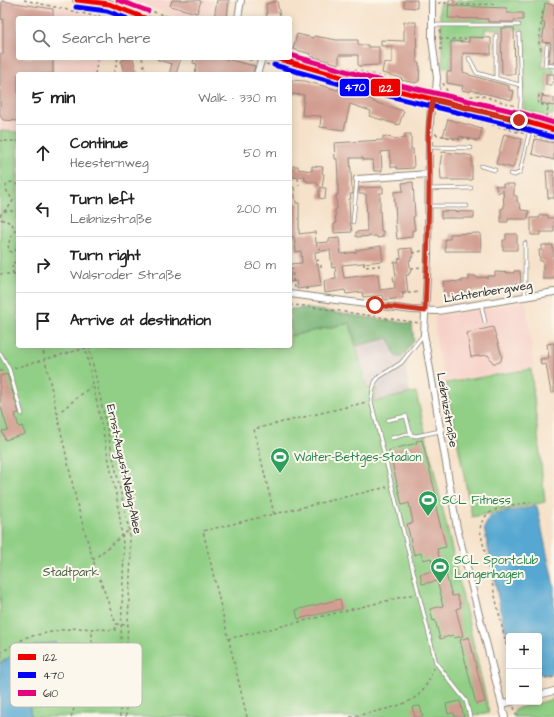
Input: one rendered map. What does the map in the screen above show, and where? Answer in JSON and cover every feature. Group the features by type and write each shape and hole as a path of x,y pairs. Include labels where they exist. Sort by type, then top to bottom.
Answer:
{"street":[{"path":"78,0 110,2 141,16"},
{"path":"238,16 241,0"},
{"name":"Leibnizstraße","path":"436,1 432,25 432,39 436,68 436,90 431,107 429,133 428,266 424,334 457,528 505,717"},
{"path":"258,72 262,60"},
{"path":"282,60 311,69 532,123 554,130"},
{"path":"357,178 429,174"},
{"name":"Lichtenbergweg","path":"292,294 412,310 438,311 554,292"},
{"path":"542,694 554,691"},
{"path":"502,704 506,703"}],"lane":[{"path":"432,25 519,25"},
{"path":"519,120 520,34"},
{"path":"496,35 496,78"},
{"path":"547,46 545,65 554,66"},
{"path":"469,58 477,73 520,85"},
{"path":"510,174 515,175 520,172 532,123"},
{"path":"429,146 471,148"},
{"path":"481,166 495,170"},
{"path":"353,222 357,178"},
{"path":"429,189 471,188"},
{"path":"429,206 467,206"},
{"path":"525,243 525,297"},
{"path":"482,304 485,322"},
{"path":"424,334 401,362 379,377 375,382 371,401 436,663 466,701 470,717"},
{"path":"0,353 9,369 22,414"},
{"path":"388,420 406,416 411,435"},
{"path":"392,438 406,434 416,436 440,431"}],"path":[{"path":"24,0 94,16"},
{"path":"126,0 133,5 166,16"},
{"path":"437,8 436,1 450,4 498,4"},
{"path":"543,8 539,44 542,52 546,56"},
{"path":"440,25 441,53"},
{"path":"440,39 466,40"},
{"path":"292,53 448,93 468,97 480,95 514,104 520,110 527,113 554,119"},
{"path":"95,72 98,60"},
{"path":"114,72 117,60"},
{"path":"142,60 146,72"},
{"path":"442,82 448,93"},
{"path":"544,95 539,94 538,104 548,105 546,117"},
{"path":"429,133 459,140 460,137 478,141"},
{"path":"0,139 1,141 16,141"},
{"path":"298,178 298,185"},
{"path":"16,183 8,182 6,186 6,190 12,200 12,203 0,216 1,219 8,221 15,230 14,234 9,240 8,248 9,251 12,252 16,250"},
{"path":"4,211 16,211"},
{"path":"318,249 323,248"},
{"path":"413,253 428,250"},
{"path":"364,263 364,267 379,266 378,261"},
{"path":"0,274 13,274 12,263 16,262"},
{"path":"410,268 428,266"},
{"path":"292,269 292,294"},
{"path":"402,294 426,291"},
{"path":"292,306 305,306 424,323"},
{"path":"16,643 27,636 61,630 78,628 115,630 116,624 92,560 70,478 42,348"},
{"path":"0,371 82,348"},
{"path":"85,348 118,504 123,535 124,552 121,643"},
{"name":"Ernst-August-Nebig-Allee","path":"89,348 129,530 131,556 127,643"},
{"path":"57,414 93,384"},
{"path":"274,514 254,429 371,401"},
{"path":"247,717 203,531 391,486"},
{"path":"506,644 480,530 480,522 487,514 495,509 534,502"},
{"path":"92,560 129,530"},
{"path":"228,639 418,593"},
{"path":"116,624 121,626 128,625"},
{"path":"92,629 92,643"},
{"path":"0,653 10,647"},
{"path":"350,717 402,704 416,697 426,686 436,663"},
{"path":"542,678 554,678"},
{"path":"513,705 517,717"},
{"path":"71,717 75,707"},
{"path":"120,707 120,717"}],"shaded area":[{"path":"0,0 18,0 64,8 95,16 16,16 16,60 98,60 94,72 16,72 16,132 0,131"},
{"path":"213,0 213,16 178,16 129,1"},
{"path":"526,302 534,367 444,381 436,339 434,317"},
{"path":"389,338 395,356 408,362 406,370 410,393 374,402 367,388 356,346"}],"green space":[{"path":"456,0 547,0 541,43 544,45 542,67 554,68 554,73 546,73 546,85 548,86 547,94 544,96 542,95 541,103 550,105 550,107 554,108 553,115 546,116 524,110 523,29 485,29 485,36 465,36 465,39 451,38 451,69 443,68 439,4 455,4"},
{"name":"Walter-Bettges-Stadion","path":"0,131 16,132 16,348 292,348 292,336 350,323 367,388 377,389 374,402 416,392 489,712 467,717 31,717 30,707 142,707 142,643 10,643 10,659 0,663"},
{"path":"304,308 412,324 414,341 402,358 395,356 389,338 356,346 350,323 292,336 292,309"},
{"path":"531,369 545,502 472,517 446,383"},
{"path":"554,699 554,717 514,717 513,712 518,708 530,705 542,705 542,702"}],"water":[{"path":"537,506 554,587 554,673 549,675 542,674 542,633 506,633 484,528 491,515"},
{"path":"10,657 10,707 30,707 31,717 0,717 0,663"}],"building":[{"path":"172,0 201,1 197,13 170,6"},
{"path":"217,0 229,0 227,16 214,16"},
{"path":"404,0 417,0 417,8 404,7"},
{"path":"449,0 454,0 454,6 507,8 507,13 523,13 523,20 514,20 514,22 488,22 488,19 448,18"},
{"path":"2,1 53,9 53,16 16,16 16,60 53,60 53,72 16,72 16,121 3,120 0,116 0,54 3,54 3,19 1,19"},
{"path":"277,1 280,16 267,16 266,4"},
{"path":"545,3 554,5 554,63 548,62 551,43 542,42 545,23 542,23"},
{"path":"404,22 416,22 417,63 419,63 420,66 419,81 415,83 382,73 384,62 392,64 392,46 381,46 381,40 404,41"},
{"path":"501,28 514,28 515,74 502,74"},
{"path":"297,34 314,38 314,36 337,40 358,40 358,45 379,47 379,65 359,66 358,55 339,55 339,64 310,56 311,54 293,49"},
{"path":"469,37 491,38 491,54 463,53 463,72 509,86 509,90 514,91 512,100 471,90 470,92 462,90 463,86 447,83 447,72 451,72 451,41 469,42"},
{"path":"134,60 136,72 124,72 121,61"},
{"path":"158,60 180,60 177,72 170,72 172,64"},
{"path":"194,60 230,60 255,66 254,72 195,72 197,64 193,63"},
{"path":"546,74 554,74 554,82 552,82 552,85 546,85"},
{"path":"292,80 305,81 338,90 340,84 354,88 353,94 374,100 373,102 404,111 399,125 369,116 371,111 350,104 344,130 320,127 321,116 302,115 304,95 292,94"},
{"path":"542,96 554,98 554,106 541,103"},
{"path":"448,119 482,129 479,141 460,136 459,139 443,136"},
{"path":"405,134 411,134 411,149 413,149 414,168 397,169 397,167 391,167 389,151 381,152 382,171 374,171 373,160 350,158 353,188 353,194 350,194 351,199 349,199 350,224 352,232 334,233 334,224 336,224 335,210 337,209 336,195 338,195 338,179 337,159 335,159 334,143 383,140 383,136 396,139 405,138"},
{"path":"504,134 522,139 513,168 496,164"},
{"path":"535,139 554,143 554,160 532,154"},
{"path":"442,152 472,156 472,180 441,180 440,165"},
{"path":"292,166 298,166 298,169 312,171 312,166 323,167 322,173 324,174 322,188 326,188 325,199 319,198 321,188 316,182 307,182 307,180 304,180 305,176 292,178"},
{"path":"546,171 554,171 554,198 548,198"},
{"path":"413,182 415,216 413,217 415,230 412,230 412,237 397,239 394,192 403,191 402,183"},
{"path":"503,184 514,184 514,196 517,196 517,201 521,210 529,211 528,219 508,219 508,222 501,222 501,209 504,208 503,190 498,193 495,185 503,187"},
{"path":"292,187 294,187 296,203 299,203 299,234 315,232 316,243 329,242 329,239 339,238 341,254 381,246 383,261 342,265 344,278 378,274 380,290 395,288 393,277 396,276 394,262 399,262 398,259 401,258 400,249 412,248 413,257 409,260 411,272 409,275 406,275 408,292 402,292 403,298 384,300 383,295 363,297 362,292 346,294 345,290 325,293 324,281 336,279 335,267 332,268 330,250 315,252 321,286 297,289 296,281 292,282 292,264 302,263 301,251 296,252 294,237 292,237"},
{"path":"383,187 383,193 380,193 380,207 381,231 383,231 383,237 356,237 356,232 367,231 366,194 359,194 359,188"},
{"path":"441,211 474,212 474,218 441,218"},
{"path":"540,215 548,215 548,218 554,218 554,232 540,232 540,235 531,235 531,218 540,218"},
{"path":"480,233 481,251 445,251 445,239 450,239 450,234"},
{"path":"506,234 517,234 517,250 503,250 503,240 506,240"},
{"path":"542,245 553,245 554,279 543,279 543,261 540,261 539,250 542,250"},
{"path":"514,271 520,271 521,283 514,284 514,287 502,287 502,289 489,291 463,292 463,295 444,296 443,281 462,282 462,280 469,280 469,276 476,276 476,278 488,277 495,276 495,272 514,273"},
{"path":"493,327 502,356 501,361 493,363 488,355 471,357 467,333"},
{"path":"554,343 554,393 551,393 546,364 541,365 540,359 549,358 547,344"},
{"path":"7,374 19,413 15,414 19,427 22,426 25,434 5,440 2,431 8,430 0,404 0,376"},
{"path":"422,440 437,499 434,500 446,547 437,549 452,596 457,595 461,607 456,609 463,636 454,638 453,635 440,639 435,620 433,621 430,609 443,606 442,599 437,581 422,584 420,574 434,571 431,558 423,560 421,553 414,555 407,524 413,523 409,503 402,505 389,450 417,443 416,441"},
{"path":"340,599 342,609 298,619 296,610"},
{"path":"469,637 485,702 476,704 460,640"},
{"path":"460,701 464,717 455,717 454,713 448,714 446,704"},
{"path":"420,706 423,717 415,717 412,707"}],"transit line":[{"name":"122","path":"77,0 109,4 140,16"},
{"name":"610","path":"118,0 148,11"},
{"name":"470","path":"76,7 107,11 121,16"},
{"name":"610","path":"292,56 370,78 521,113 554,123"},
{"name":"122","path":"283,60 345,78 520,120 554,130"},
{"name":"470","path":"274,65 344,85 518,127 552,137"}],"place":[{"name":"Walter-Bettges-Stadion","path":"280,474"},
{"name":"SCL Fitness","path":"428,517"},
{"name":"SCL Sportclub Langenhagen","path":"440,584"}],"route":[{"path":"375,305 425,311 428,257 429,138 431,107 433,100 519,120"}],"park label":[{"name":"Stadtpark","path":"71,572"}]}
